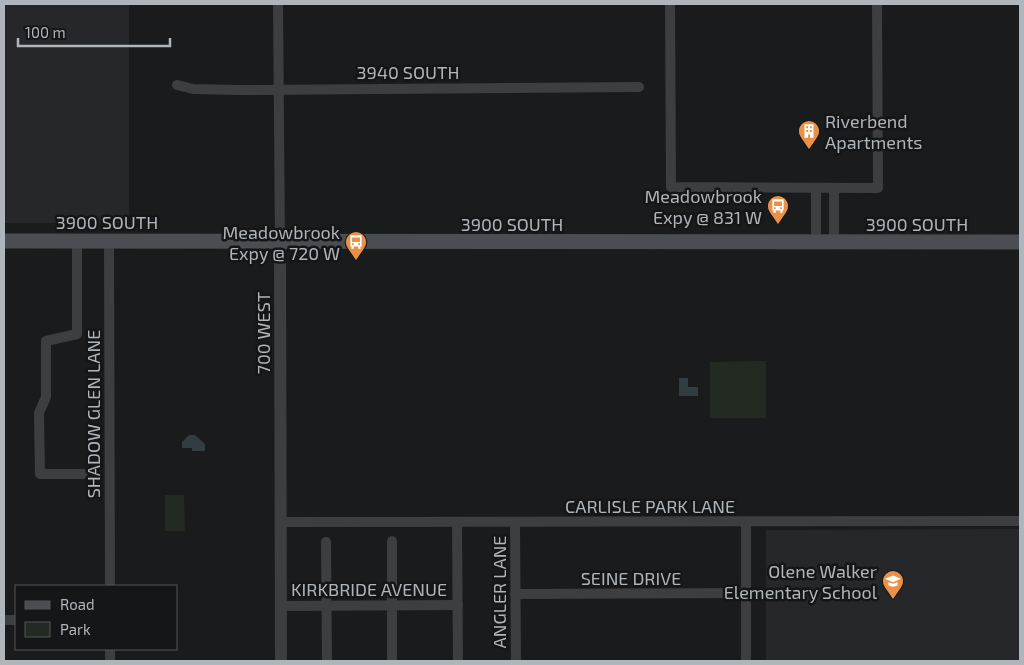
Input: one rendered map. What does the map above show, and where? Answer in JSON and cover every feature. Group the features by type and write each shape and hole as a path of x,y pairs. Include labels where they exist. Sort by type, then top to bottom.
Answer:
{"main road":[{"name":"3900 SOUTH","path":"4,241 1020,242"}],"street":[{"name":"700 WEST","path":"278,4 280,89 281,661"},
{"path":"670,4 671,187 878,188 877,4"},
{"name":"3940 SOUTH","path":"177,85 193,89 639,87"},
{"path":"816,188 816,243"},
{"path":"834,188 834,243"},
{"path":"77,241 77,334 46,341 46,397 39,413 40,474 83,474"},
{"name":"SHADOW GLEN LANE","path":"109,241 110,585"},
{"name":"CARLISLE PARK LANE","path":"281,522 1020,521"},
{"path":"746,522 746,661"},
{"path":"457,523 458,661"},
{"name":"ANGLER LANE","path":"515,523 516,661"},
{"path":"392,541 392,661"},
{"path":"326,542 327,661"},
{"name":"SEINE DRIVE","path":"516,594 746,593"},
{"name":"KIRKBRIDE AVENUE","path":"281,606 458,605"}],"shaded area":[{"path":"4,4 129,4 129,223 4,223"},
{"path":"679,378 688,378 688,387 698,387 698,396 679,396"},
{"path":"189,435 195,435 205,444 205,451 192,451 192,448 182,448 182,442"},
{"name":"Olene Walker Elementary School","path":"1020,529 1020,661 766,661 766,530"}],"green space":[{"path":"766,361 766,418 710,418 710,362"},
{"path":"165,495 184,495 185,531 165,531"}],"place":[{"name":"Riverbend Apartments","path":"809,150"},
{"name":"Meadowbrook Expy @ 831 W","path":"778,225"},
{"name":"Meadowbrook Expy @ 720 W","path":"356,261"},
{"name":"Olene Walker Elementary School","path":"893,600"}]}
